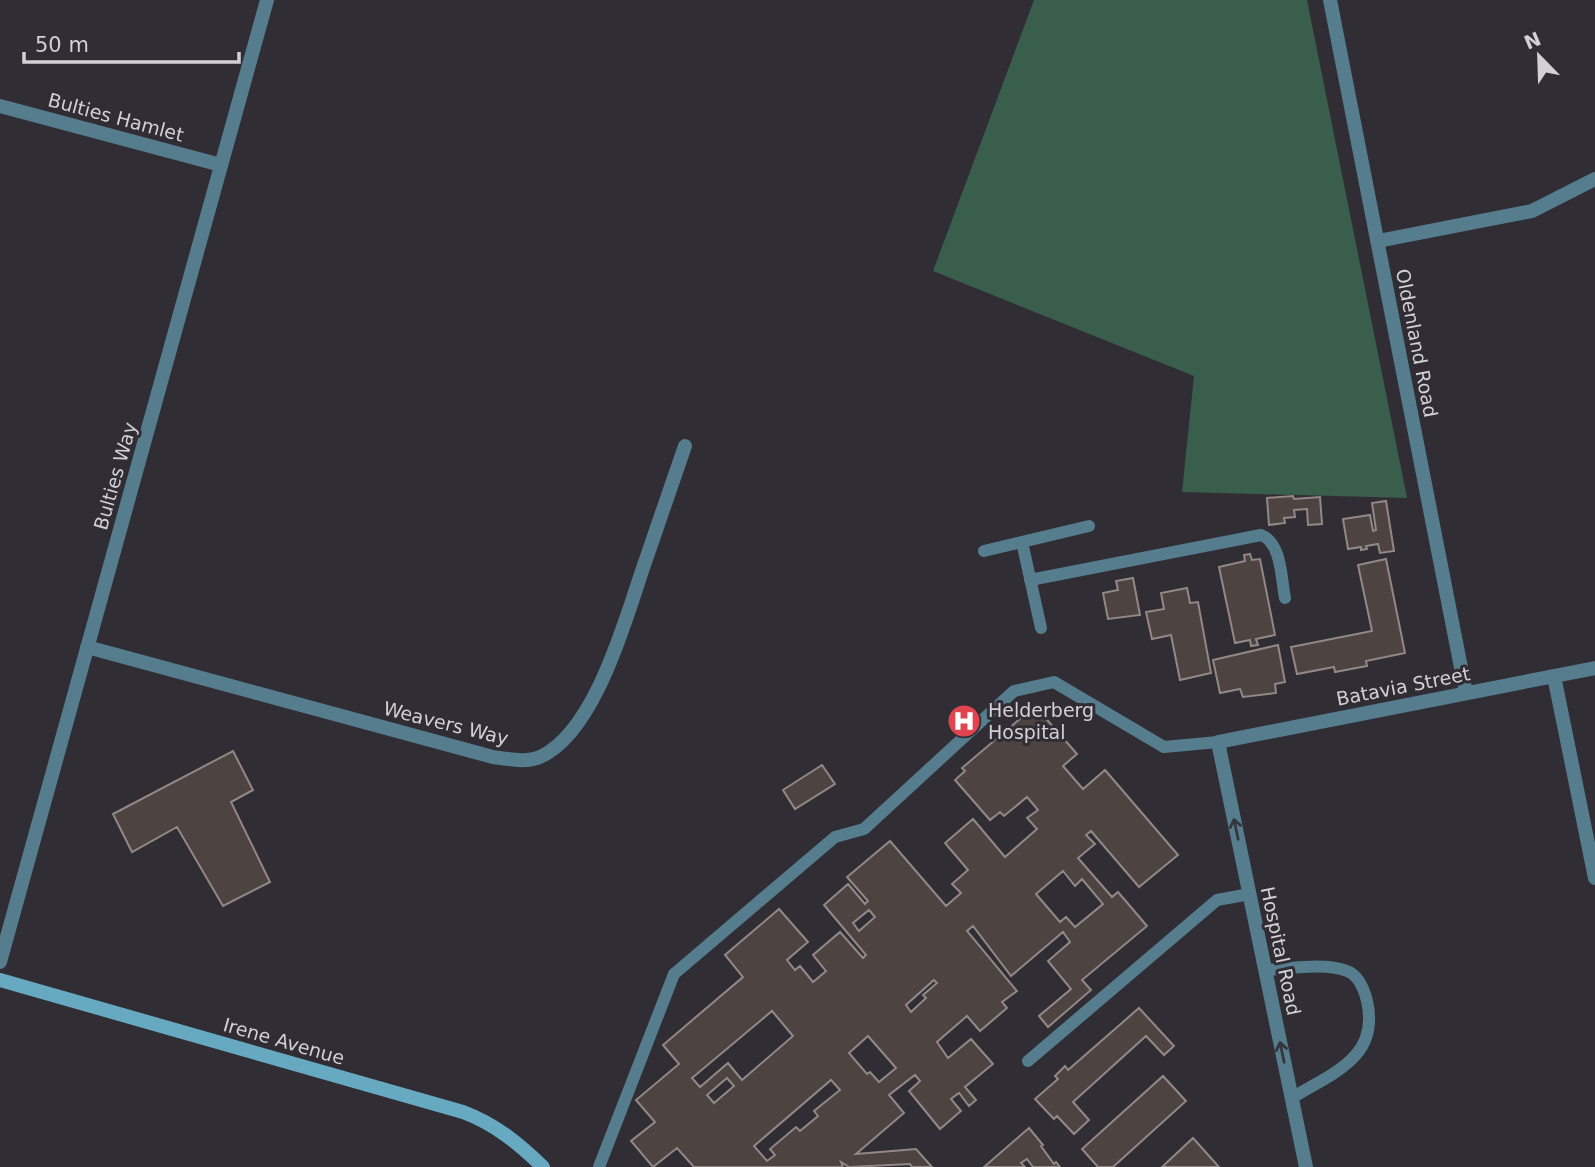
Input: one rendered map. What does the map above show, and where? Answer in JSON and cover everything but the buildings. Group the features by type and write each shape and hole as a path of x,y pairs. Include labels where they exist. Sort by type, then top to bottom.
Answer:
{"street":[{"name":"Bulties Way","path":"0,962 267,0"},
{"name":"Oldenland Road","path":"1329,0 1466,693"},
{"name":"Bulties Hamlet","path":"0,106 221,166"},
{"path":"1378,241 1532,211 1595,179"},
{"name":"Weavers Way","path":"87,647 493,757 524,761 539,757 554,748 566,736 597,691 615,649 685,446"},
{"name":"Batavia Street","path":"1218,743 1595,668"},
{"path":"1554,676 1595,878"},
{"name":"Hospital Road","path":"1218,743 1306,1167"},
{"name":"Irene Avenue","path":"0,980 463,1112 506,1134 543,1167"}],"lane":[{"path":"984,551 1089,526"},
{"path":"1030,580 1261,535 1268,537 1275,548 1285,598"},
{"path":"1022,542 1041,628"},
{"path":"599,1167 674,974 835,837 864,829 1014,691 1054,682 1164,747 1218,743"},
{"path":"1028,1061 1217,900 1250,894"},
{"path":"1265,970 1321,968 1349,971 1356,976 1367,998 1369,1028 1362,1050 1349,1062 1292,1098"}],"green space":[{"path":"1034,0 1307,0 1407,498 1182,492 1194,376 933,271"}],"place":[{"name":"Helderberg Hospital","path":"964,721"}]}
